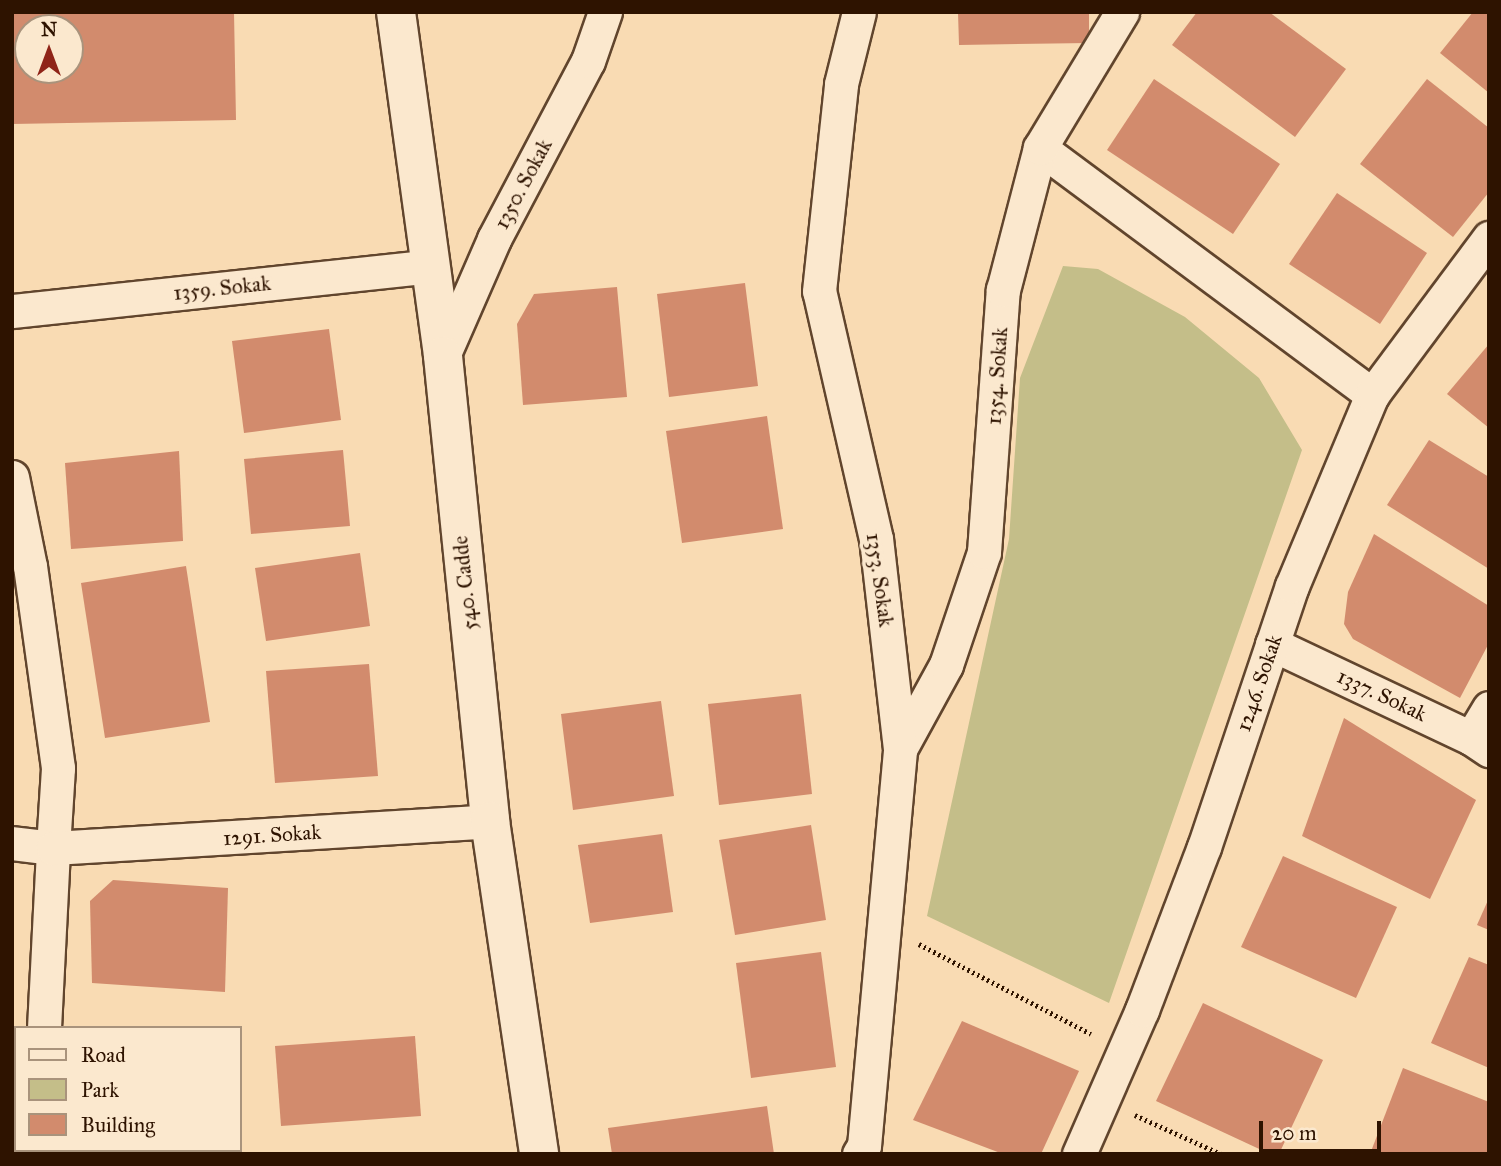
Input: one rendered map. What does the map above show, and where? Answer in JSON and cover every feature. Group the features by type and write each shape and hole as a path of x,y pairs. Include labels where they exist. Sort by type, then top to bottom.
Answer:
{"street":[{"name":"540. Cadde","path":"396,12 443,356 490,821 539,1154"},
{"name":"1350. Sokak","path":"443,356 494,239 588,61 605,12"},
{"name":"1353. Sokak","path":"859,12 841,83 819,291 876,539 900,749 864,1146 859,1154"},
{"name":"1354. Sokak","path":"900,749 946,665 984,552 1003,290 1041,148 1122,12"},
{"path":"1041,148 1373,395"},
{"name":"1246. Sokak","path":"1079,1154 1124,1051 1204,847 1272,643 1373,395 1489,238"},
{"name":"1359. Sokak","path":"12,311 432,266"},
{"path":"12,477 58,768 44,1026"},
{"name":"1337. Sokak","path":"1272,643 1480,744"},
{"path":"1480,744 1489,708"},
{"name":"1291. Sokak","path":"12,843 53,848 490,821"}],"path":[{"path":"884,926 1124,1051"},
{"path":"1102,1100 1221,1154"}],"green space":[{"path":"1063,266 1098,269 1185,317 1259,378 1302,450 1109,1003 927,916 1009,539 1020,378"}],"building":[{"path":"12,12 234,12 236,120 12,124"},
{"path":"958,12 1089,12 1089,43 959,45"},
{"path":"1197,12 1269,12 1346,69 1295,137 1172,45"},
{"path":"1473,12 1489,12 1489,93 1440,53"},
{"path":"1154,79 1280,164 1233,234 1107,150"},
{"path":"1427,79 1489,128 1489,192 1453,237 1360,164"},
{"path":"1337,193 1427,253 1380,324 1289,264"},
{"path":"745,283 758,386 669,397 657,294"},
{"path":"617,287 627,397 523,405 517,324 534,294"},
{"path":"329,329 341,420 244,433 232,341"},
{"path":"1489,344 1489,428 1447,394"},
{"path":"767,416 783,529 682,543 666,431"},
{"path":"1429,440 1489,477 1489,569 1387,505"},
{"path":"343,450 350,526 251,534 244,459"},
{"path":"179,451 183,541 71,549 65,463"},
{"path":"1374,534 1489,606 1489,643 1460,698 1353,639 1344,624 1348,592"},
{"path":"360,553 370,626 266,641 255,568"},
{"path":"186,566 210,722 105,738 81,583"},
{"path":"369,664 378,776 275,783 266,671"},
{"path":"801,694 812,794 719,805 708,704"},
{"path":"661,701 674,796 573,810 561,714"},
{"path":"1344,718 1476,800 1430,899 1302,836"},
{"path":"811,825 826,920 735,935 719,840"},
{"path":"662,834 673,912 590,923 578,845"},
{"path":"1283,856 1397,907 1356,998 1241,947"},
{"path":"113,880 228,888 225,992 92,983 90,901"},
{"path":"1489,898 1489,930 1477,925"},
{"path":"821,952 836,1067 751,1078 736,963"},
{"path":"1469,957 1489,965 1489,1068 1431,1043"},
{"path":"1203,1003 1323,1060 1279,1154 1270,1154 1156,1101"},
{"path":"962,1021 1079,1071 1041,1154 1003,1154 913,1120"},
{"path":"415,1036 421,1116 281,1126 275,1046"},
{"path":"1403,1068 1489,1102 1489,1154 1370,1154"},
{"path":"767,1106 774,1154 612,1154 608,1128"}]}
